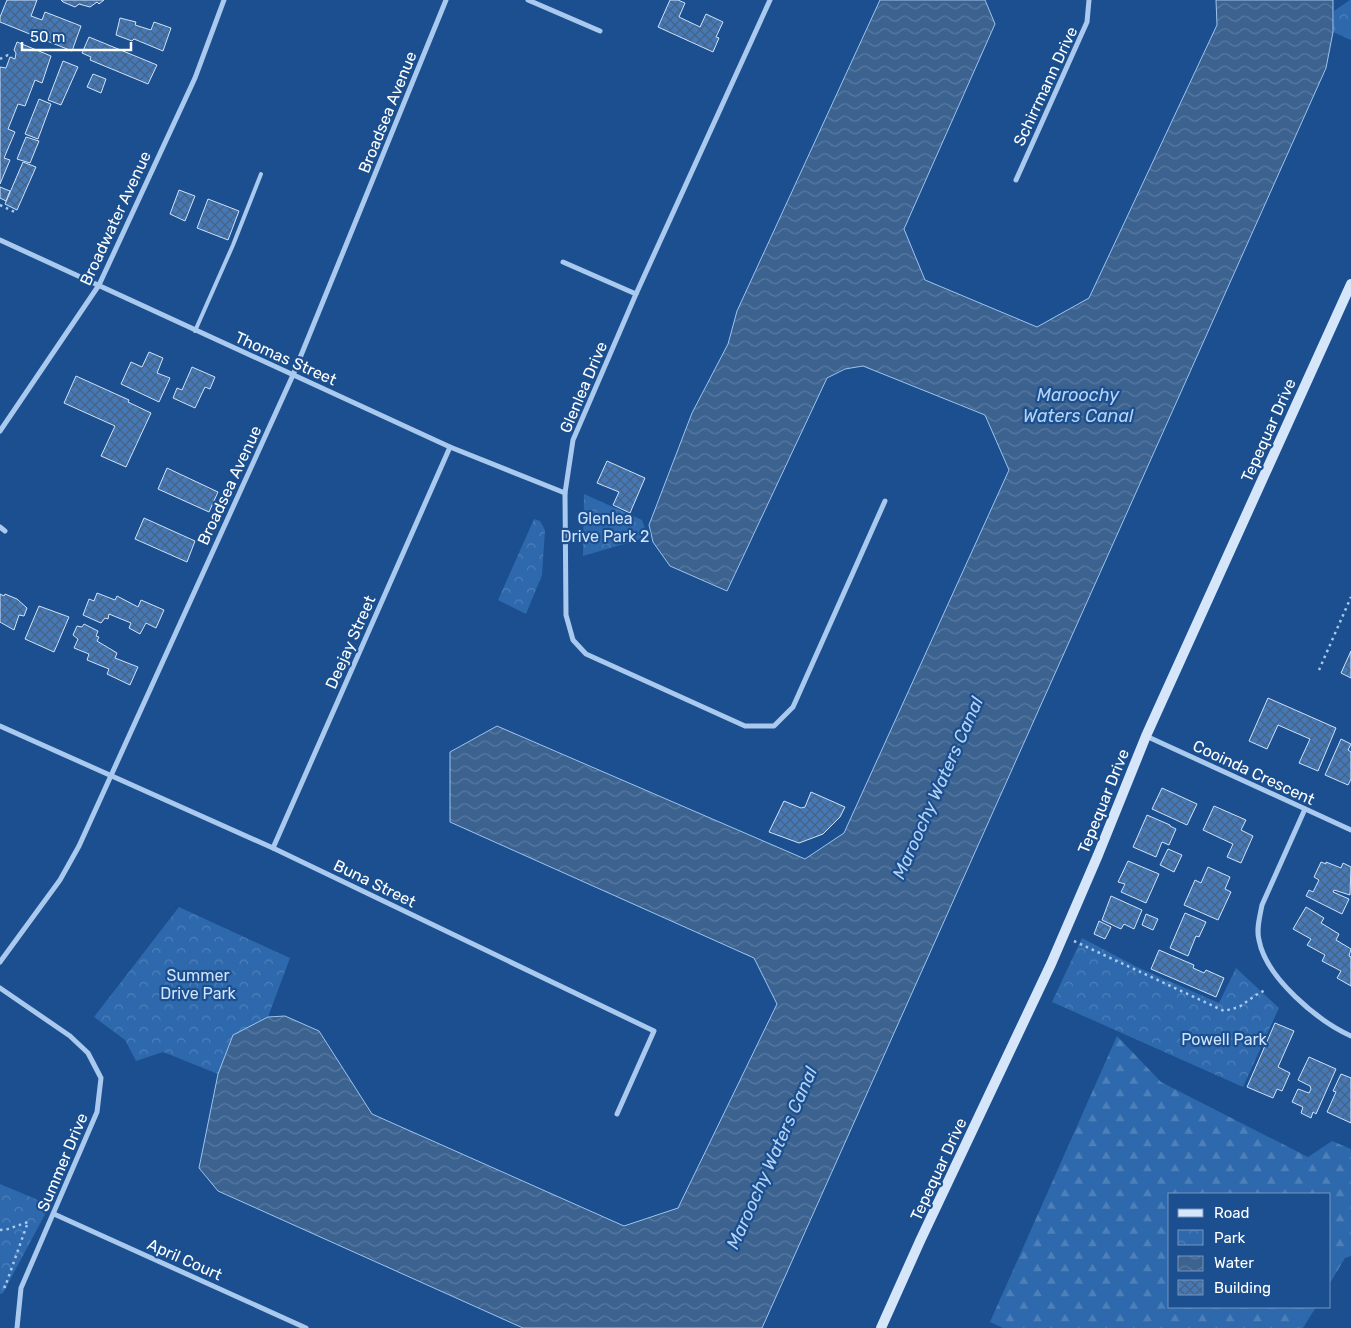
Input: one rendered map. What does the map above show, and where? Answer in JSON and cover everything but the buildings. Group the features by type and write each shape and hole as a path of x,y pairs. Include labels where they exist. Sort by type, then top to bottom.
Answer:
{"street":[{"name":"Broadwater Avenue","path":"0,431 99,285 194,78 224,0"},
{"name":"Broadsea Avenue","path":"0,962 60,880 79,846 293,375 446,0"},
{"path":"528,0 600,30"},
{"name":"Glenlea Drive","path":"770,0 636,294 573,440 565,493 566,615 573,640 586,654 744,726 774,726 792,707 885,501"},
{"name":"Schirrmann Drive","path":"1016,180 1087,22 1089,0"},
{"name":"Thomas Street","path":"0,240 450,447 565,493"},
{"path":"563,262 636,294"},
{"name":"Tepequar Drive","path":"882,1328 920,1241 1051,964 1146,736 1351,284"},
{"name":"Deejay Street","path":"273,848 450,447"},
{"path":"0,527 6,531"},
{"name":"Buna Street","path":"0,726 273,848 654,1031 617,1114"},
{"name":"Cooinda Crescent","path":"1146,736 1351,830"},
{"path":"1304,809 1262,905 1258,922 1259,940 1266,961 1284,985 1323,1020 1351,1036"},
{"name":"Summer Drive","path":"0,988 70,1036 88,1052 101,1078 97,1112 21,1288 17,1328"},
{"name":"April Court","path":"54,1214 306,1328"}],"lane":[{"path":"195,331 233,245 261,174"}],"path":[{"path":"0,59 8,55 12,57"},
{"path":"0,205 17,213"},
{"path":"1319,670 1351,597"},
{"path":"1074,941 1224,1011 1239,1007 1267,989"},
{"path":"0,1230 8,1230 28,1222 5,1287 0,1284"}],"green space":[{"path":"1350,0 1351,40 1333,32 1334,11"},
{"name":"Glenlea Drive Park 2","path":"584,494 642,520 648,537 583,556"},
{"path":"534,519 540,521 545,530 542,575 526,614 498,600"},
{"name":"Summer Drive Park","path":"179,907 290,958 268,1017 233,1035 218,1074 163,1052 136,1061 125,1040 94,1017"},
{"name":"Powell Park","path":"1082,938 1137,967 1219,1003 1236,968 1279,1008 1243,1087 1052,1002"},
{"path":"1117,1036 1161,1082 1308,1157 1332,1141 1351,1149 1351,1256 1345,1258 1331,1281 1331,1193 1168,1193 1168,1308 1315,1308 1303,1328 1003,1328 990,1322"},
{"path":"0,1184 50,1205 3,1293 0,1294"}],"water":[{"name":"Maroochy Waters Canal","path":"880,0 985,0 995,24 904,229 925,280 1037,327 1089,298 1217,25 1216,0 1333,0 1333,32 1326,68 762,1328 523,1328 218,1191 199,1168 218,1074 233,1035 268,1017 285,1016 319,1031 372,1114 624,1226 678,1208 777,1004 754,958 450,822 450,752 497,726 805,859 844,833 1009,470 985,415 863,366 845,369 827,378 727,591 670,566 653,542 649,525 692,413 728,344 737,311"}]}
